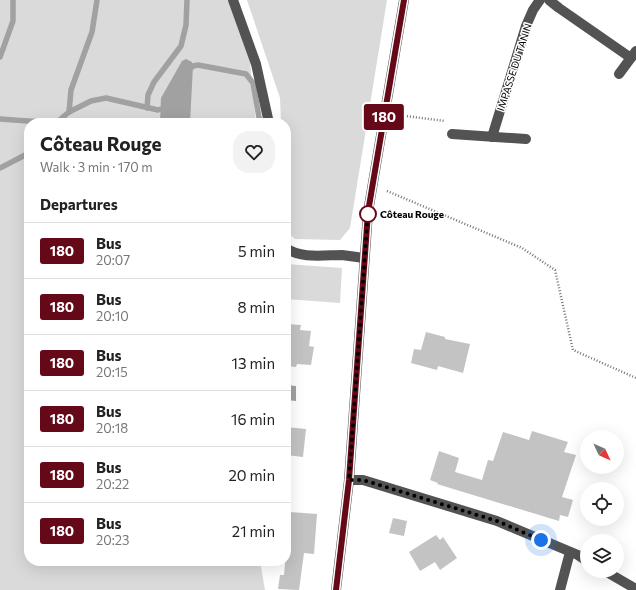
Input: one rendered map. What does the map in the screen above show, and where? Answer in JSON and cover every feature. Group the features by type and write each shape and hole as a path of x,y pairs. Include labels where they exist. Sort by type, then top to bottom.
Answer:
{"street":[{"path":"233,0 256,64 268,118"},
{"path":"336,590 349,480 364,258 372,184 404,0"},
{"name":"IMPASSE DU TANIN","path":"492,137 526,26 540,0"},
{"path":"549,0 633,54 620,74"},
{"path":"452,134 526,139"},
{"path":"291,251 303,255 344,255 364,258"},
{"path":"349,480 363,480 497,521 580,557"},
{"path":"560,590 570,552"},
{"path":"617,578 636,589"}],"path":[{"path":"398,115 445,121 452,134"},
{"path":"372,184 522,248 555,270 573,350 636,378"}],"shaded area":[{"path":"0,0 228,0 250,62 256,118 24,118 24,566 261,566 265,590 0,590"},
{"path":"247,0 387,0 350,228 340,240 295,239 291,235 291,118 281,118 280,98"},
{"path":"186,59 192,62 193,66 190,118 160,118 161,98 182,61"},
{"path":"291,264 342,268 340,303 291,299"},
{"path":"291,386 296,386 296,401 291,400"}],"building":[{"path":"291,324 301,325 300,330 311,331 309,346 314,347 311,365 297,364 296,367 291,366"},
{"path":"426,332 445,337 445,339 470,344 463,373 438,366 437,370 411,363 414,349 421,350"},
{"path":"291,428 306,429 303,457 291,456"},
{"path":"532,431 568,442 564,452 576,455 562,497 573,500 568,517 560,515 559,521 437,484 438,483 430,480 439,451 459,458 455,472 482,480 488,460 493,461 503,432 529,440"},
{"path":"291,512 317,514 314,554 304,553 299,590 278,589 280,575 284,575 285,566 291,566"},
{"path":"393,518 407,521 404,536 389,533"},
{"path":"436,535 440,540 443,537 457,558 440,570 435,562 420,571 409,552"}],"waterway":[{"path":"0,57 13,21 13,0"},
{"path":"69,112 71,90 92,32 97,0"},
{"path":"147,108 148,95 154,82 181,46 186,25 187,0"},
{"path":"188,71 193,66 198,65 246,74 253,83 259,118"},
{"path":"62,118 69,112 91,101 106,98 158,110 167,107"},
{"path":"0,119 24,121"},
{"path":"0,168 24,156"}],"bus line":[{"name":"180","path":"336,590 349,480 368,212 404,0"}],"place":[{"name":"Côteau Rouge","path":"368,214"}],"route":[{"path":"368,214 368,212 349,480 363,480 497,521 541,540"}]}
